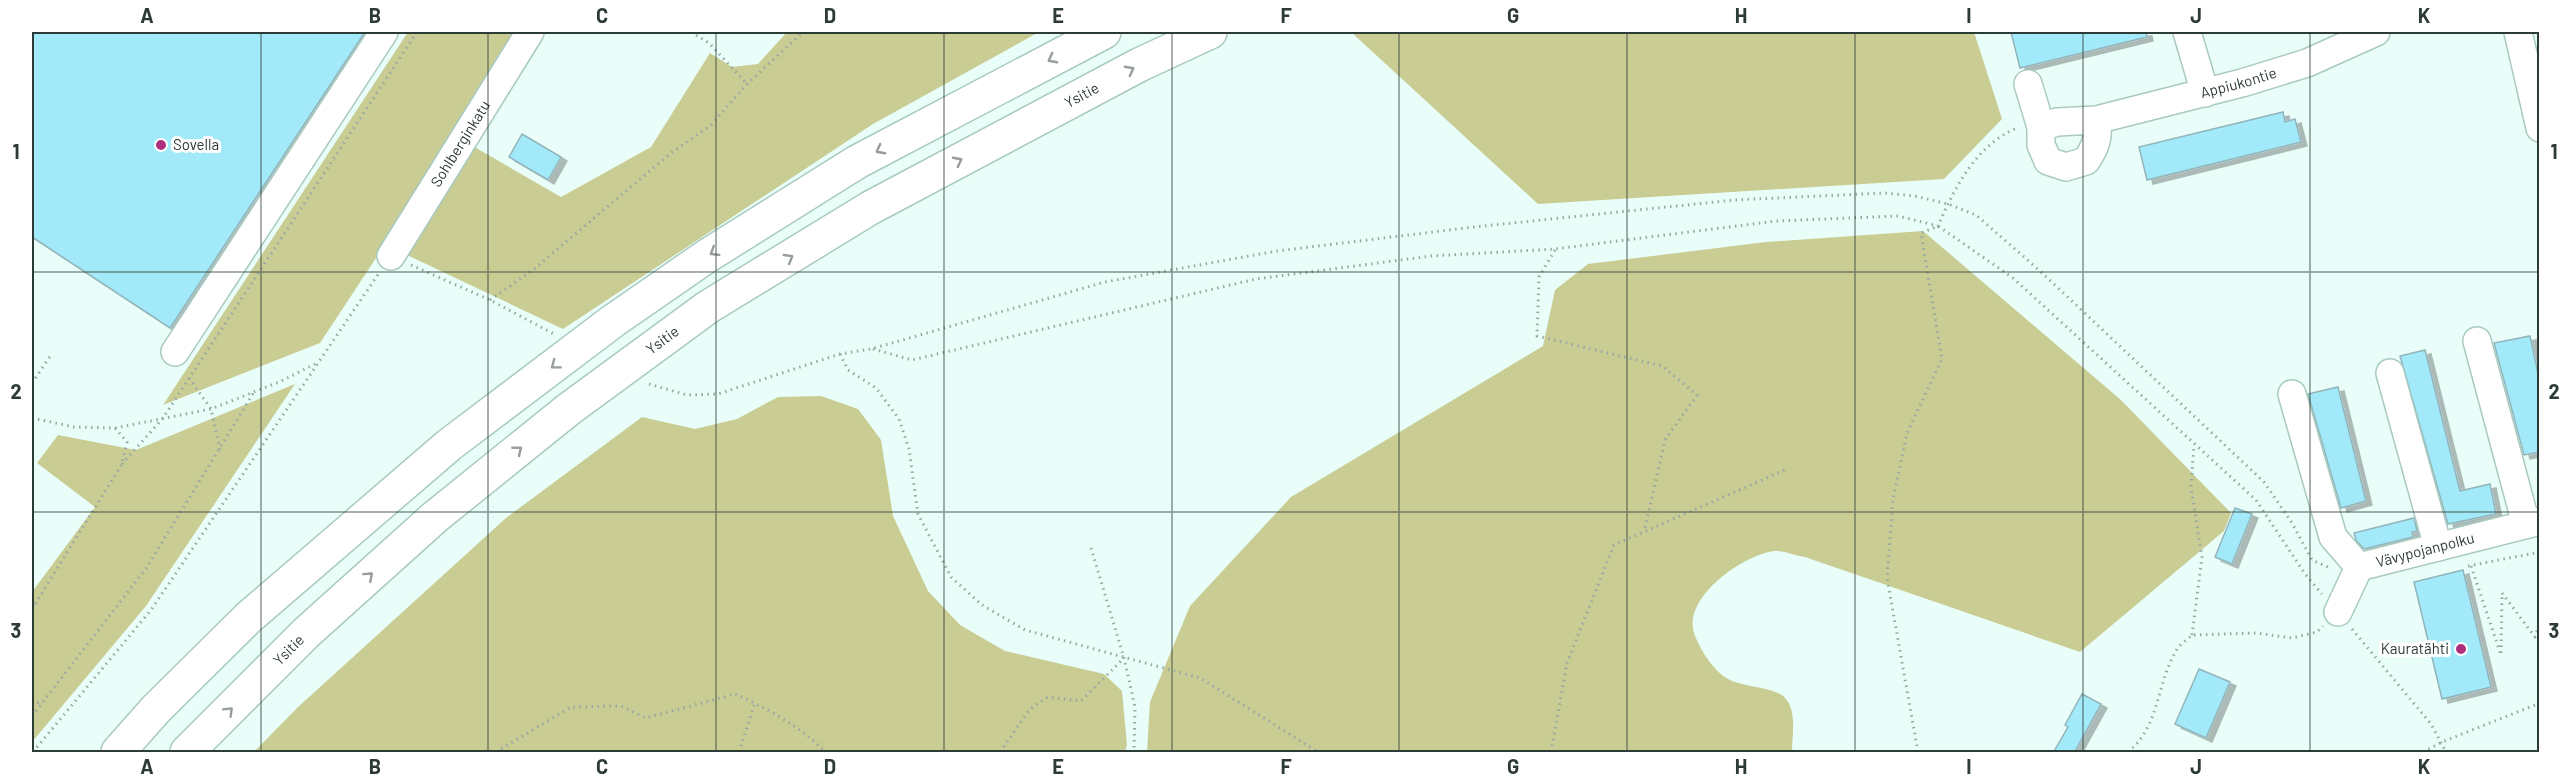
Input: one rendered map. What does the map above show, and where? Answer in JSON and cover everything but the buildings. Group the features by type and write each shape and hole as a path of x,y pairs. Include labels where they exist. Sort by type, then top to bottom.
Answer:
{"highway":[{"path":"118,753 156,709 248,618 449,445 614,321 707,256 857,162 1104,32"},
{"name":"Ysitie","path":"187,753 306,633 435,517 569,409 708,307 870,208 1139,65 1210,32"}],"street":[{"path":"175,352 384,32"},
{"name":"Sohlberginkatu","path":"391,256 530,32"},
{"path":"2187,32 2205,93"},
{"name":"Appiukontie","path":"2032,126 2096,120 2205,93 2307,63 2376,32"},
{"path":"2522,32 2540,128"},
{"path":"2028,84 2032,126 2048,161 2066,166 2086,161 2095,147 2098,128 2096,120"},
{"path":"2478,341 2533,522"},
{"path":"2390,372 2438,547"},
{"path":"2292,394 2334,537 2359,567"},
{"name":"Vävypojanpolku","path":"2338,612 2359,567 2533,522"}],"path":[{"path":"32,609 122,464 163,418 417,32"},
{"path":"691,32 709,43 747,84"},
{"path":"490,300 534,269 671,153 711,125 747,84 803,32"},
{"path":"1918,753 1887,578 1893,499 1907,433 1942,359 1921,233 1938,226 1948,204 1979,153 1999,135 2032,126"},
{"path":"649,384 687,395 718,394 840,354 871,349 1105,282 1277,251 1474,227 1734,200 1885,193 1916,196 1948,204 1976,215 2039,270 2256,475 2292,523 2312,561 2330,568 2359,567"},
{"path":"871,349 912,360 1256,279 1431,256 1555,249 1776,221 1898,216 1938,226 2013,278 2256,500 2305,574 2401,686 2442,742 2446,753"},
{"path":"1555,249 1539,276 1537,336 1662,366 1698,395 1665,440 1644,532"},
{"path":"33,753 151,610 316,363 391,256 490,300 559,336"},
{"path":"840,354 848,370 876,388 899,419 909,449 918,514 951,577 982,605 1025,630 1200,678 1318,753"},
{"path":"32,382 51,355"},
{"path":"32,418 74,427 115,428 211,409 316,363"},
{"path":"189,378 211,409 220,449"},
{"path":"32,716 147,567 254,392"},
{"path":"115,428 127,442 122,464"},
{"path":"2193,635 2202,557 2191,487 2194,445"},
{"path":"1551,753 1567,663 1614,544 1787,468"},
{"path":"1091,548 1124,658 1135,707 1134,753"},
{"path":"2540,552 2469,566 2501,655 2502,593 2535,637 2540,622"},
{"path":"2128,753 2141,742 2152,723 2176,650 2193,635 2256,633 2292,638 2317,632 2338,612"},
{"path":"1000,753 1030,709 1048,697 1081,700 1124,658"},
{"path":"496,753 571,707 621,706 646,718 735,694 755,703 815,742 825,753"},
{"path":"32,706 44,700"},
{"path":"739,753 755,703"},
{"path":"2423,753 2442,742 2540,703"}],"green space":[{"path":"408,32 515,32 382,249 320,343 163,405"},
{"path":"787,32 1039,32 873,124 563,329 407,255 471,145 561,197 651,147 710,53 732,67 758,64"},
{"path":"1351,32 1974,32 2002,119 1944,179 1538,204"},
{"path":"1923,231 2121,400 2231,513 2224,531 2080,652 1805,557 1774,551 1747,560 1732,569 1706,592 1697,606 1693,619 1694,633 1708,660 1718,672 1737,683 1775,692 1786,699 1793,717 1792,752 1147,752 1150,702 1190,606 1291,497 1543,346 1555,290 1588,264 1766,242"},
{"path":"295,384 146,606 32,742 32,592 95,507 37,463 58,435 136,450"},
{"path":"821,396 858,409 881,440 893,516 928,591 960,625 1005,651 1104,674 1122,691 1127,745 1125,752 254,752 297,708 506,518 642,417 695,429 737,419 778,397"}],"place":[{"name":"Sovella","path":"161,145"},
{"name":"Kauratähti","path":"2461,649"}]}
